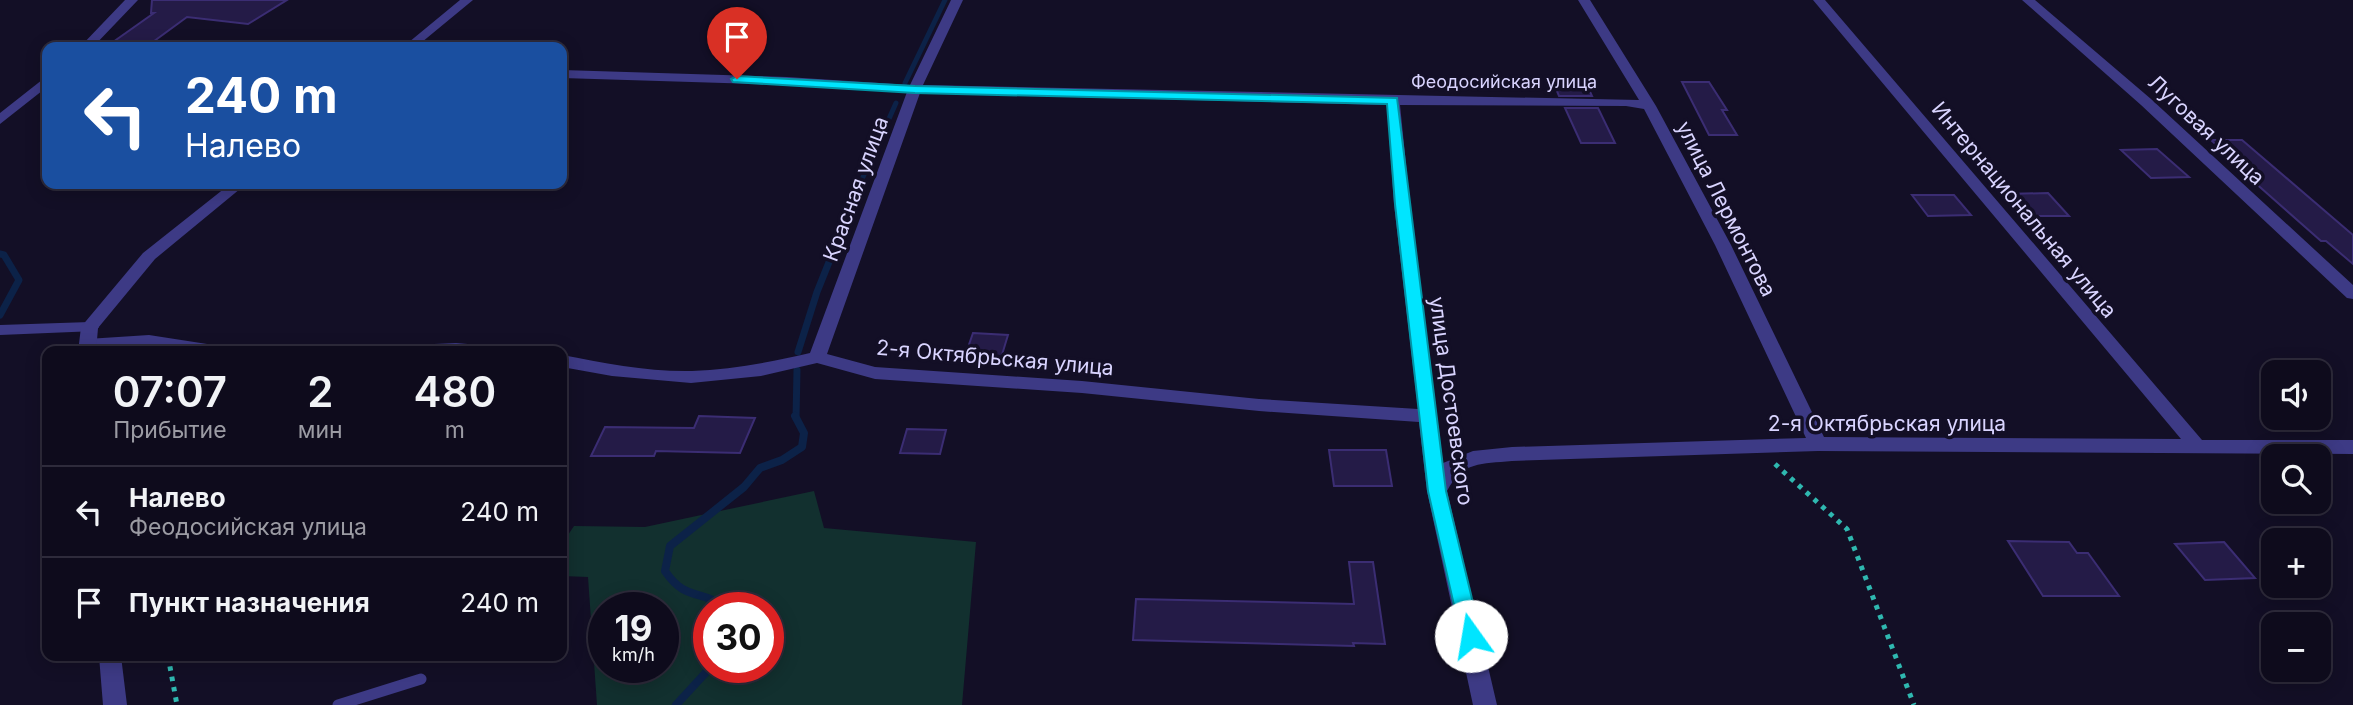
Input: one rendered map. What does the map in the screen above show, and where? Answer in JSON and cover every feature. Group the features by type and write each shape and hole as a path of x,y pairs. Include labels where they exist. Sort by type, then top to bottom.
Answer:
{"street":[{"path":"91,42 132,0"},
{"path":"415,42 467,0"},
{"name":"Красная улица","path":"817,357 915,89 957,0"},
{"name":"улица Лермонтова","path":"1584,0 1649,106 1723,245 1818,444"},
{"name":"Интернациональная улица","path":"1819,0 2198,447"},
{"name":"Луговая улица","path":"2028,0 2146,102 2353,294"},
{"name":"Феодосийская улица","path":"567,74 787,81 915,89 1393,100 1626,102 1649,106"},
{"path":"0,120 42,84"},
{"name":"улица Достоевского","path":"1393,100 1402,204 1437,491 1485,705"},
{"path":"88,341 149,256 233,189"},
{"path":"0,330 88,341 149,341 181,346"},
{"name":"2-я Октябрьская улица","path":"567,362 612,370 691,377 761,370 817,357 875,373 1082,387 1259,405 1428,416"},
{"name":"2-я Октябрьская улица","path":"1437,491 1450,468 1473,457 1512,454 1818,444 2353,447"},
{"path":"110,661 114,705"}],"lane":[{"path":"338,705 421,679"}],"path":[{"path":"1756,448 1847,529 1914,705"},
{"path":"169,661 177,705"}],"green space":[{"path":"814,491 824,528 976,542 962,705 597,705 595,683 679,683 679,592 589,592 588,577 567,576 567,536 574,526 645,527"}],"building":[{"path":"152,0 287,0 248,24 187,17 153,42 113,42 154,13 151,13"},
{"path":"1552,79 1584,79 1592,96 1559,96"},
{"path":"1682,82 1709,82 1727,110 1722,110 1737,135 1709,135"},
{"path":"1565,108 1598,108 1615,143 1581,143"},
{"path":"2211,140 2242,140 2353,235 2353,264 2326,241 2321,241 2218,150 2222,150"},
{"path":"2157,149 2189,177 2151,178 2121,150"},
{"path":"2048,193 2069,216 2026,216 2006,194"},
{"path":"1912,195 1954,195 1971,215 1928,216"},
{"path":"973,333 1008,335 1001,358 965,356"},
{"path":"699,416 755,418 740,453 656,451 654,456 591,456 605,427 694,428"},
{"path":"907,429 946,430 940,454 900,453"},
{"path":"1329,450 1386,450 1392,486 1334,486"},
{"path":"2008,541 2069,542 2077,553 2088,553 2119,596 2043,596"},
{"path":"2224,542 2255,578 2205,580 2175,544"},
{"path":"1349,562 1373,562 1385,644 1353,643 1354,646 1133,640 1136,599 1354,604"}],"waterway":[{"path":"905,83 945,0"},
{"path":"859,186 896,103"},
{"path":"798,352 817,292 860,185"},
{"path":"0,254 4,255 19,280 0,315"},
{"path":"796,418 797,370"},
{"path":"693,593 680,587 665,571 670,546 744,487 760,468 782,460 802,447 804,433 796,418"},
{"path":"676,705 696,683"}],"route":[{"path":"737,79 915,89 1393,100 1402,204 1437,491 1471,636"}]}
